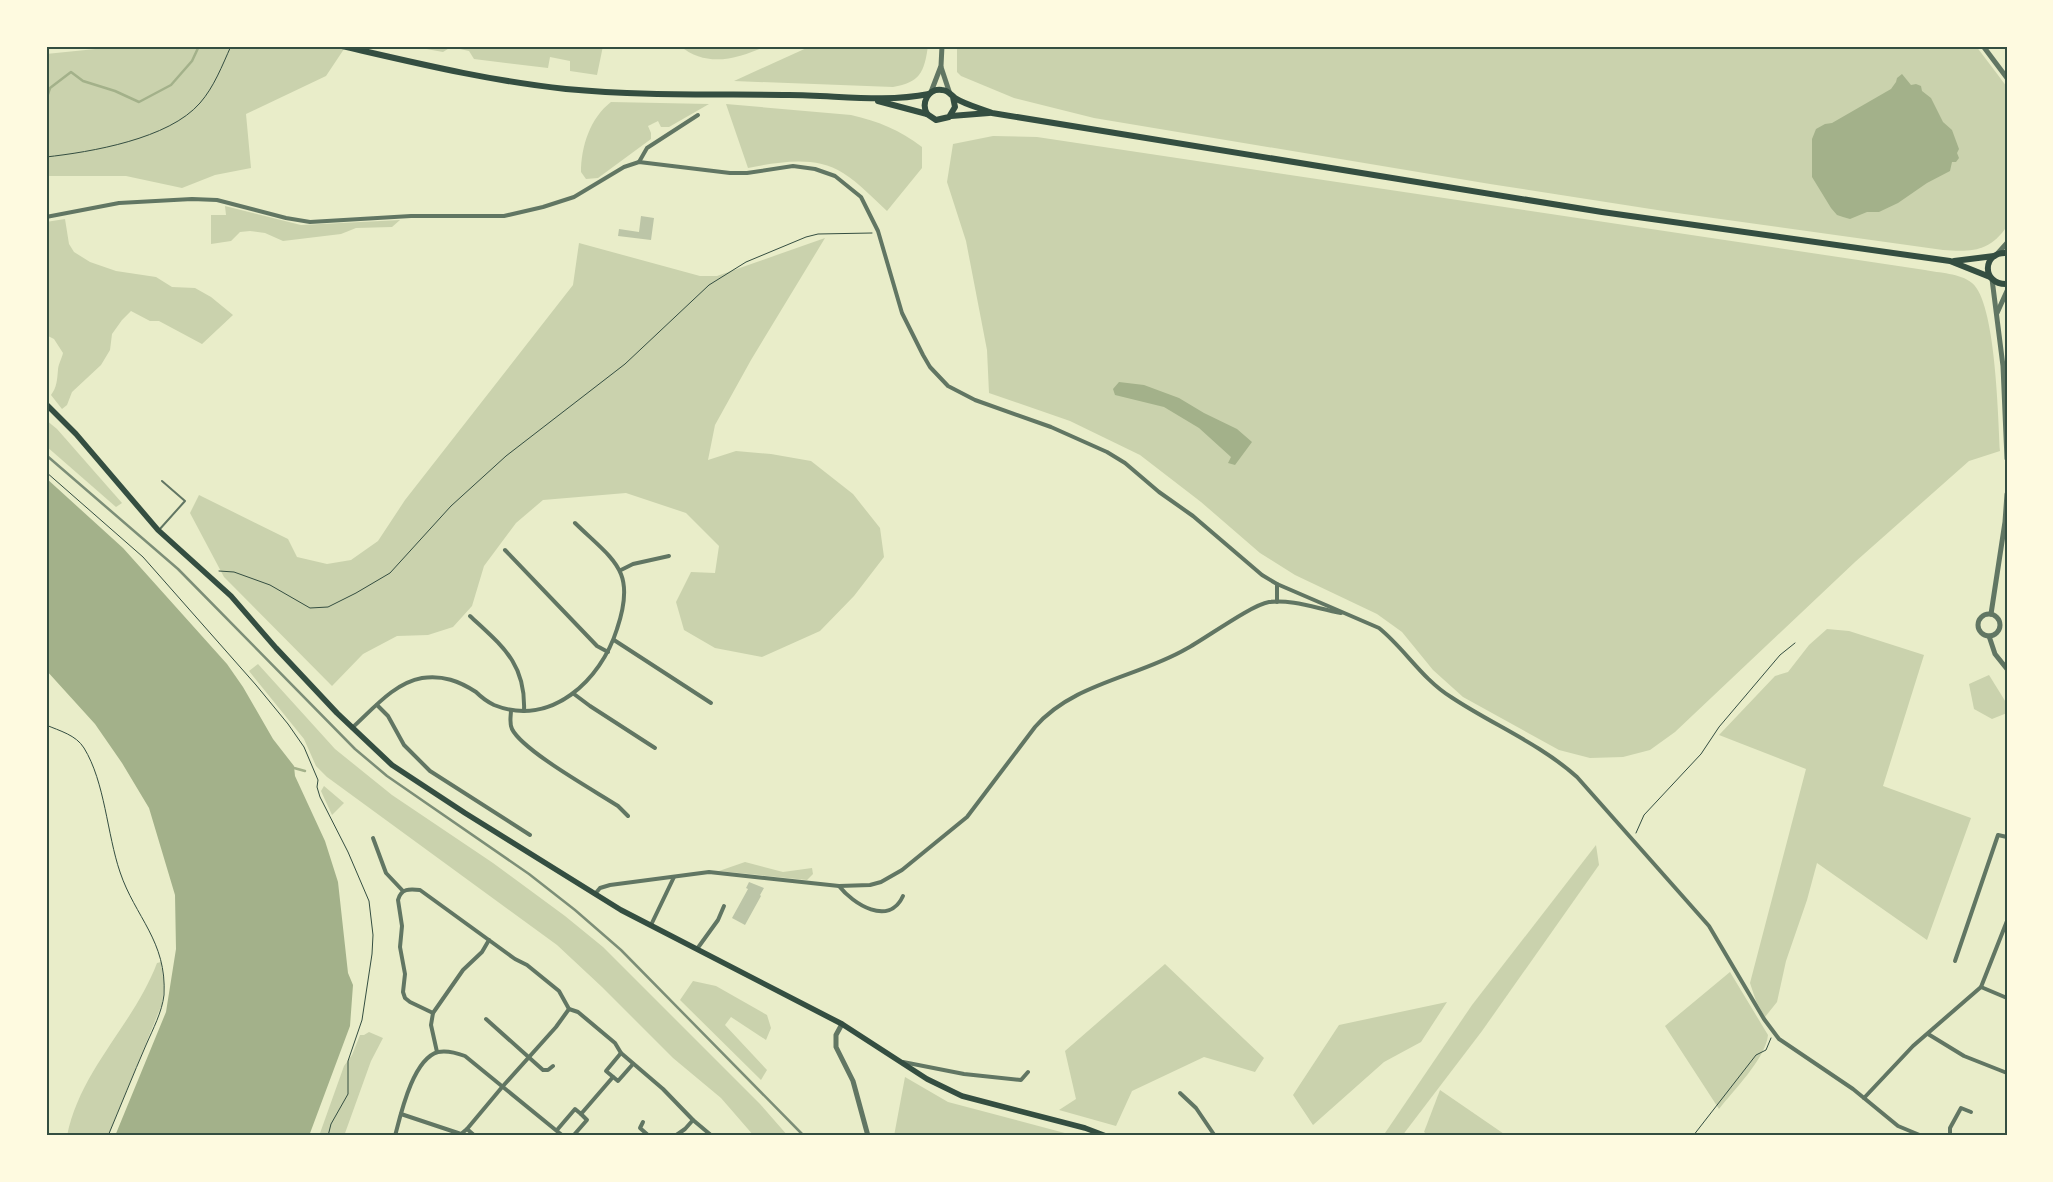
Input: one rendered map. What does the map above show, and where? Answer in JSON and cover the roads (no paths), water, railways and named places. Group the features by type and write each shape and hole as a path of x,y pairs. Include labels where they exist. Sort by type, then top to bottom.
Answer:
{"main road":[{"path":"342,46 481,76 568,89 658,93 795,95 870,99 907,97 941,90 992,113"},
{"path":"927,114 924,103 930,93"},
{"path":"951,116 955,107 952,95"},
{"path":"870,99 927,114 936,120 945,120 951,116 992,113 1602,212 1950,262 1991,278 1999,284 2007,284"},
{"path":"1950,262 2007,253"},
{"path":"1991,278 1988,264 1996,255"},
{"path":"46,404 76,434 158,530 231,596 276,648 352,728 392,764 465,813 595,894 842,1024 927,1079 962,1096 1085,1128 1106,1136"}],"street":[{"path":"930,93 941,66 942,46"},
{"path":"1983,46 2007,78"},
{"path":"941,66 952,95"},
{"path":"639,162 647,148 698,115"},
{"path":"659,132 663,138"},
{"path":"46,217 119,203 192,199 227,202 300,221 410,216 504,216 543,208 574,197 624,167 639,162 730,173 747,173 793,166 815,169 835,176 861,197 878,231 902,312 930,367 948,386 975,400 1058,430 1107,452 1125,463 1159,492 1193,516 1262,575 1277,584 1371,623 1392,638 1420,671 1450,697 1540,748 1562,764 1577,777 1709,926 1779,1039 1864,1098 1898,1126 1922,1136"},
{"path":"1996,255 2007,243"},
{"path":"1991,278 2003,366 2007,459"},
{"path":"1997,314 2007,291"},
{"path":"1991,614 2005,522 2007,494"},
{"path":"352,728 391,692 412,680 438,677 459,682 493,705 511,710 524,711 548,708 574,694 591,677 614,640 620,623 625,588 621,570 575,524"},
{"path":"505,550 597,646 608,652"},
{"path":"621,570 632,564 668,556"},
{"path":"1277,584 1277,602"},
{"path":"595,894 604,886 709,872 840,886 870,885 889,878 958,824 973,809 1043,718 1065,701 1171,658 1263,604 1277,602 1349,614"},
{"path":"1991,614 1997,617 2000,626 1996,634 1989,636 1982,633 1978,626 1982,616 1991,614"},
{"path":"470,616 503,648 520,673 525,693 524,711"},
{"path":"2000,626 2007,624"},
{"path":"1989,636 1995,654 2007,669"},
{"path":"614,640 711,703"},
{"path":"574,694 655,748"},
{"path":"377,705 388,716 404,745 430,771 530,835"},
{"path":"511,710 510,723 512,730 518,737 546,760 618,806 628,816"},
{"path":"1955,962 1998,835 2007,837"},
{"path":"373,838 386,873 403,891"},
{"path":"651,925 674,877"},
{"path":"840,886 859,906 875,911 893,907 903,896"},
{"path":"433,1013 410,1002 405,998 403,992 405,974 400,947 402,926 398,900 403,891 409,889 420,890 515,959 527,965 559,991 569,1009 578,1012 615,1043 621,1053 663,1089 693,1120 712,1136"},
{"path":"697,949 718,920 724,906"},
{"path":"1864,1098 1891,1067 1982,987 2007,921"},
{"path":"437,1052 431,1026 433,1013 463,970 482,952 489,940"},
{"path":"1982,987 2007,998"},
{"path":"401,1114 460,1135 556,1027 569,1009"},
{"path":"486,1019 543,1070 548,1070 553,1066"},
{"path":"842,1024 836,1035 836,1047 852,1082 868,1136"},
{"path":"1928,1034 1964,1056 2007,1073"},
{"path":"395,1136 416,1074 424,1060 437,1052 445,1051 465,1056 563,1136"},
{"path":"621,1053 606,1071 618,1081 633,1064"},
{"path":"899,1061 964,1074 1021,1080 1028,1072"},
{"path":"581,1114 613,1077"},
{"path":"1180,1093 1196,1108 1215,1136"},
{"path":"1950,1136 1950,1128 1961,1108 1971,1112"},
{"path":"557,1130 575,1110 587,1120 573,1136"},
{"path":"674,1136 686,1129 693,1120"},
{"path":"642,1122 640,1128 649,1136"},
{"path":"467,1129 474,1136"}],"lane":[{"path":"158,530 185,501 162,481"}],"waterway":[{"path":"46,100 50,88 71,72 83,81 115,91 139,102 171,85 192,61 199,46"},
{"path":"294,768 305,771"}],"railway":[{"path":"46,455 178,569 355,749 387,776 529,874 575,910 621,950 804,1136"}]}
